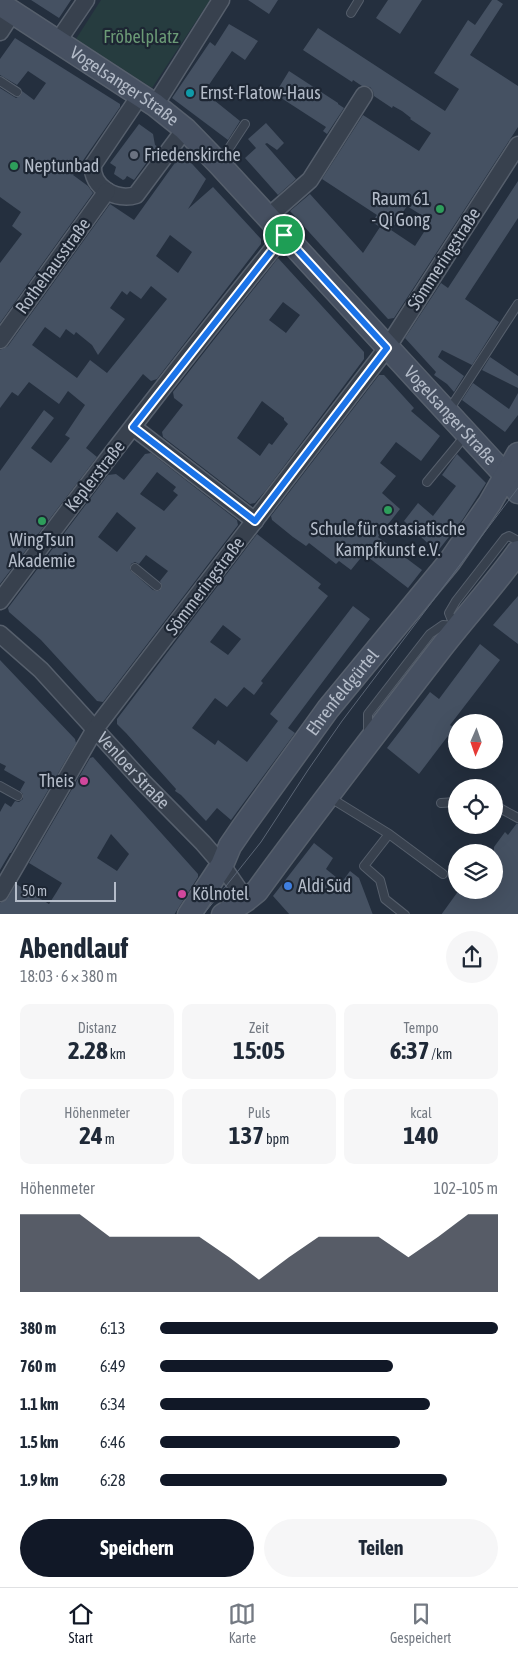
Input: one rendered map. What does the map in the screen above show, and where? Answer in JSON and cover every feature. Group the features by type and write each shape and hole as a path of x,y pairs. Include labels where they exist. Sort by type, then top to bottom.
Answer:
{"main road":[{"name":"Vogelsanger Straße","path":"6,8 148,100 185,129 512,484"},
{"name":"Ehrenfeldgürtel","path":"189,914 222,865 230,846 322,717 450,561 490,503 512,484 518,454"},
{"path":"223,914 252,907 257,891 331,802 368,743 518,552"}],"street":[{"path":"58,41 86,0"},
{"path":"185,129 136,196 128,198 116,196 107,191 94,176 93,165 148,100 221,0"},
{"path":"0,32 6,8"},
{"path":"268,217 310,180 364,95"},
{"name":"Sömmeringstraße","path":"0,893 42,810 94,730 184,605 255,521 387,348 518,145"},
{"name":"Rothehausstraße","path":"0,340 107,191"},
{"name":"Keplerstraße","path":"0,601 106,459 284,235"},
{"path":"133,427 255,521"},
{"name":"Venloer Straße","path":"0,634 40,670 94,730 203,843 222,865 252,907"}],"lane":[{"path":"351,13 360,0"},
{"path":"0,80 17,92"},
{"path":"219,164 245,124"},
{"path":"447,413 518,304"},
{"path":"427,482 466,434"},
{"path":"458,627 451,618 450,609 504,538 509,536 518,540"},
{"path":"135,568 157,586"},
{"path":"0,786 18,796"},
{"path":"331,802 389,834 443,874"},
{"path":"441,803 448,803"},
{"path":"503,810 518,818"},
{"path":"389,834 364,866 380,880 384,899 405,914"}],"green space":[{"name":"Fröbelplatz","path":"101,0 210,0 152,88 76,39"}],"building":[{"path":"31,0 71,0 59,18"},
{"path":"248,0 278,0 269,14"},
{"path":"388,0 422,0 400,34 376,18"},
{"path":"492,0 497,0 503,4 470,55 518,86 518,127 394,318 388,319 290,211 310,194 363,253 380,227 372,222 377,215 322,179 363,115 419,151 431,133 410,119 402,111 393,106 392,108 374,96 370,87 362,86 353,80 352,82 303,50 318,28 445,111 459,89 434,73 468,20 475,25","holes":["407,206 431,221 415,246 391,230"]},
{"name":"Ernst-Flatow-Haus","path":"229,24 258,41 245,60 232,51 204,92 240,121 228,140 172,98 210,42 215,46"},
{"path":"15,38 120,104 120,107 73,175 88,186 93,193 0,323 0,263 22,234 12,226 21,212 0,197 0,88 16,98 21,95 22,91 34,100 46,83 28,71 17,85 0,75 0,59"},
{"path":"289,71 344,108 327,134 323,131 326,127 275,94"},
{"path":"266,123 284,143 277,150 267,143 265,144 296,179 278,195 245,158 256,148 248,139"},
{"name":"Friedenskirche","path":"139,124 153,134 155,145 158,147 134,180 127,176 123,180 114,174 116,167 110,163"},
{"path":"182,153 206,179 188,209 213,187 261,239 261,244 157,379 151,381 143,374 114,411 86,448 97,457 0,584 0,471 44,410 54,418 31,448 51,463 70,438 65,435 85,405 68,391 59,404 29,382 18,396 12,392 0,408 0,350 8,346 110,204 134,220","holes":["170,235 192,252 178,273 156,256","151,286 167,299 107,373 90,360 77,378 32,345 45,327 60,338 66,329 74,335 76,332 92,345 98,355 125,319 110,308 122,291 127,295 130,291 141,299"]},
{"path":"518,181 518,218 465,299 499,322 472,365 442,350 438,357 464,376 454,392 447,384 434,375 436,372 405,338 441,283 448,288"},
{"path":"278,258 364,352 364,359 255,503 250,504 163,437 162,432 183,405 174,398 173,392","holes":["283,302 300,315 286,333 269,320","262,401 284,418 288,424 272,445 269,443 260,456 237,438"]},
{"path":"490,357 518,376 518,388 482,370"},
{"path":"379,375 384,375 414,408 411,411 440,436 421,461 396,442 380,463 396,476 382,493 400,509 378,537 422,570 408,588 364,554 351,570 339,561 336,564 309,543 306,546 293,537 272,520 271,516"},
{"path":"473,383 509,409 518,393 518,415 505,432 462,400"},
{"path":"151,453 237,520 238,525 103,702 97,701 41,640 9,612 8,608 108,475 116,474 124,480 145,454","holes":["157,472 176,487 173,491 178,495 164,511 140,494","117,512 136,528 117,552 98,537","146,555 168,571 160,581 162,587 159,591 153,590 130,570 131,564 135,562 139,564"]},
{"path":"457,454 486,483 463,519 437,552 404,521 418,503 433,516 456,486 442,475"},
{"path":"257,534 321,584 318,588 328,596 261,681 263,683 254,695 244,687 227,707 215,698 192,728 215,745 218,740 247,762 278,721 270,714 353,606 370,619 288,728 295,733 231,820 217,808 206,821 175,791 176,789 117,724 117,719","holes":["223,625 241,639 228,655 210,642"]},
{"path":"518,596 518,644 493,625"},
{"path":"480,644 500,660 458,714 448,714 448,736 419,774 387,748 430,692 439,699"},
{"path":"0,660 75,739 76,743 0,870 0,812 5,803 11,807 15,801 19,802 23,799 23,794 20,791 25,782 4,770 6,766 0,763"},
{"path":"93,757 198,874 198,877 175,914 0,914 0,903 8,898 16,884 49,904 62,883 29,863 90,758","holes":["111,834 129,854 117,871 97,858"]},
{"path":"518,824 518,914 442,914 453,899 503,899 503,844 496,844 505,832 508,835"},
{"path":"314,843 333,858 326,869 342,882 350,871 359,878 373,914 289,914 273,896"}],"tram line":[{"path":"204,914 261,842 342,721 518,488"}],"place":[{"name":"Ernst-Flatow-Haus","path":"190,93"},
{"name":"Friedenskirche","path":"134,155"},
{"name":"Neptunbad","path":"14,166"},
{"name":"Raum 61 - Qi Gong","path":"440,209"},
{"name":"Schule für ostasiatische Kampfkunst e.V.","path":"388,510"},
{"name":"WingTsun Akademie","path":"42,521"},
{"name":"Theis","path":"84,781"},
{"name":"Aldi Süd","path":"288,886"},
{"name":"Kölnotel","path":"182,894"}],"route":[{"path":"284,235 387,348 255,521 133,427 284,235"}]}
